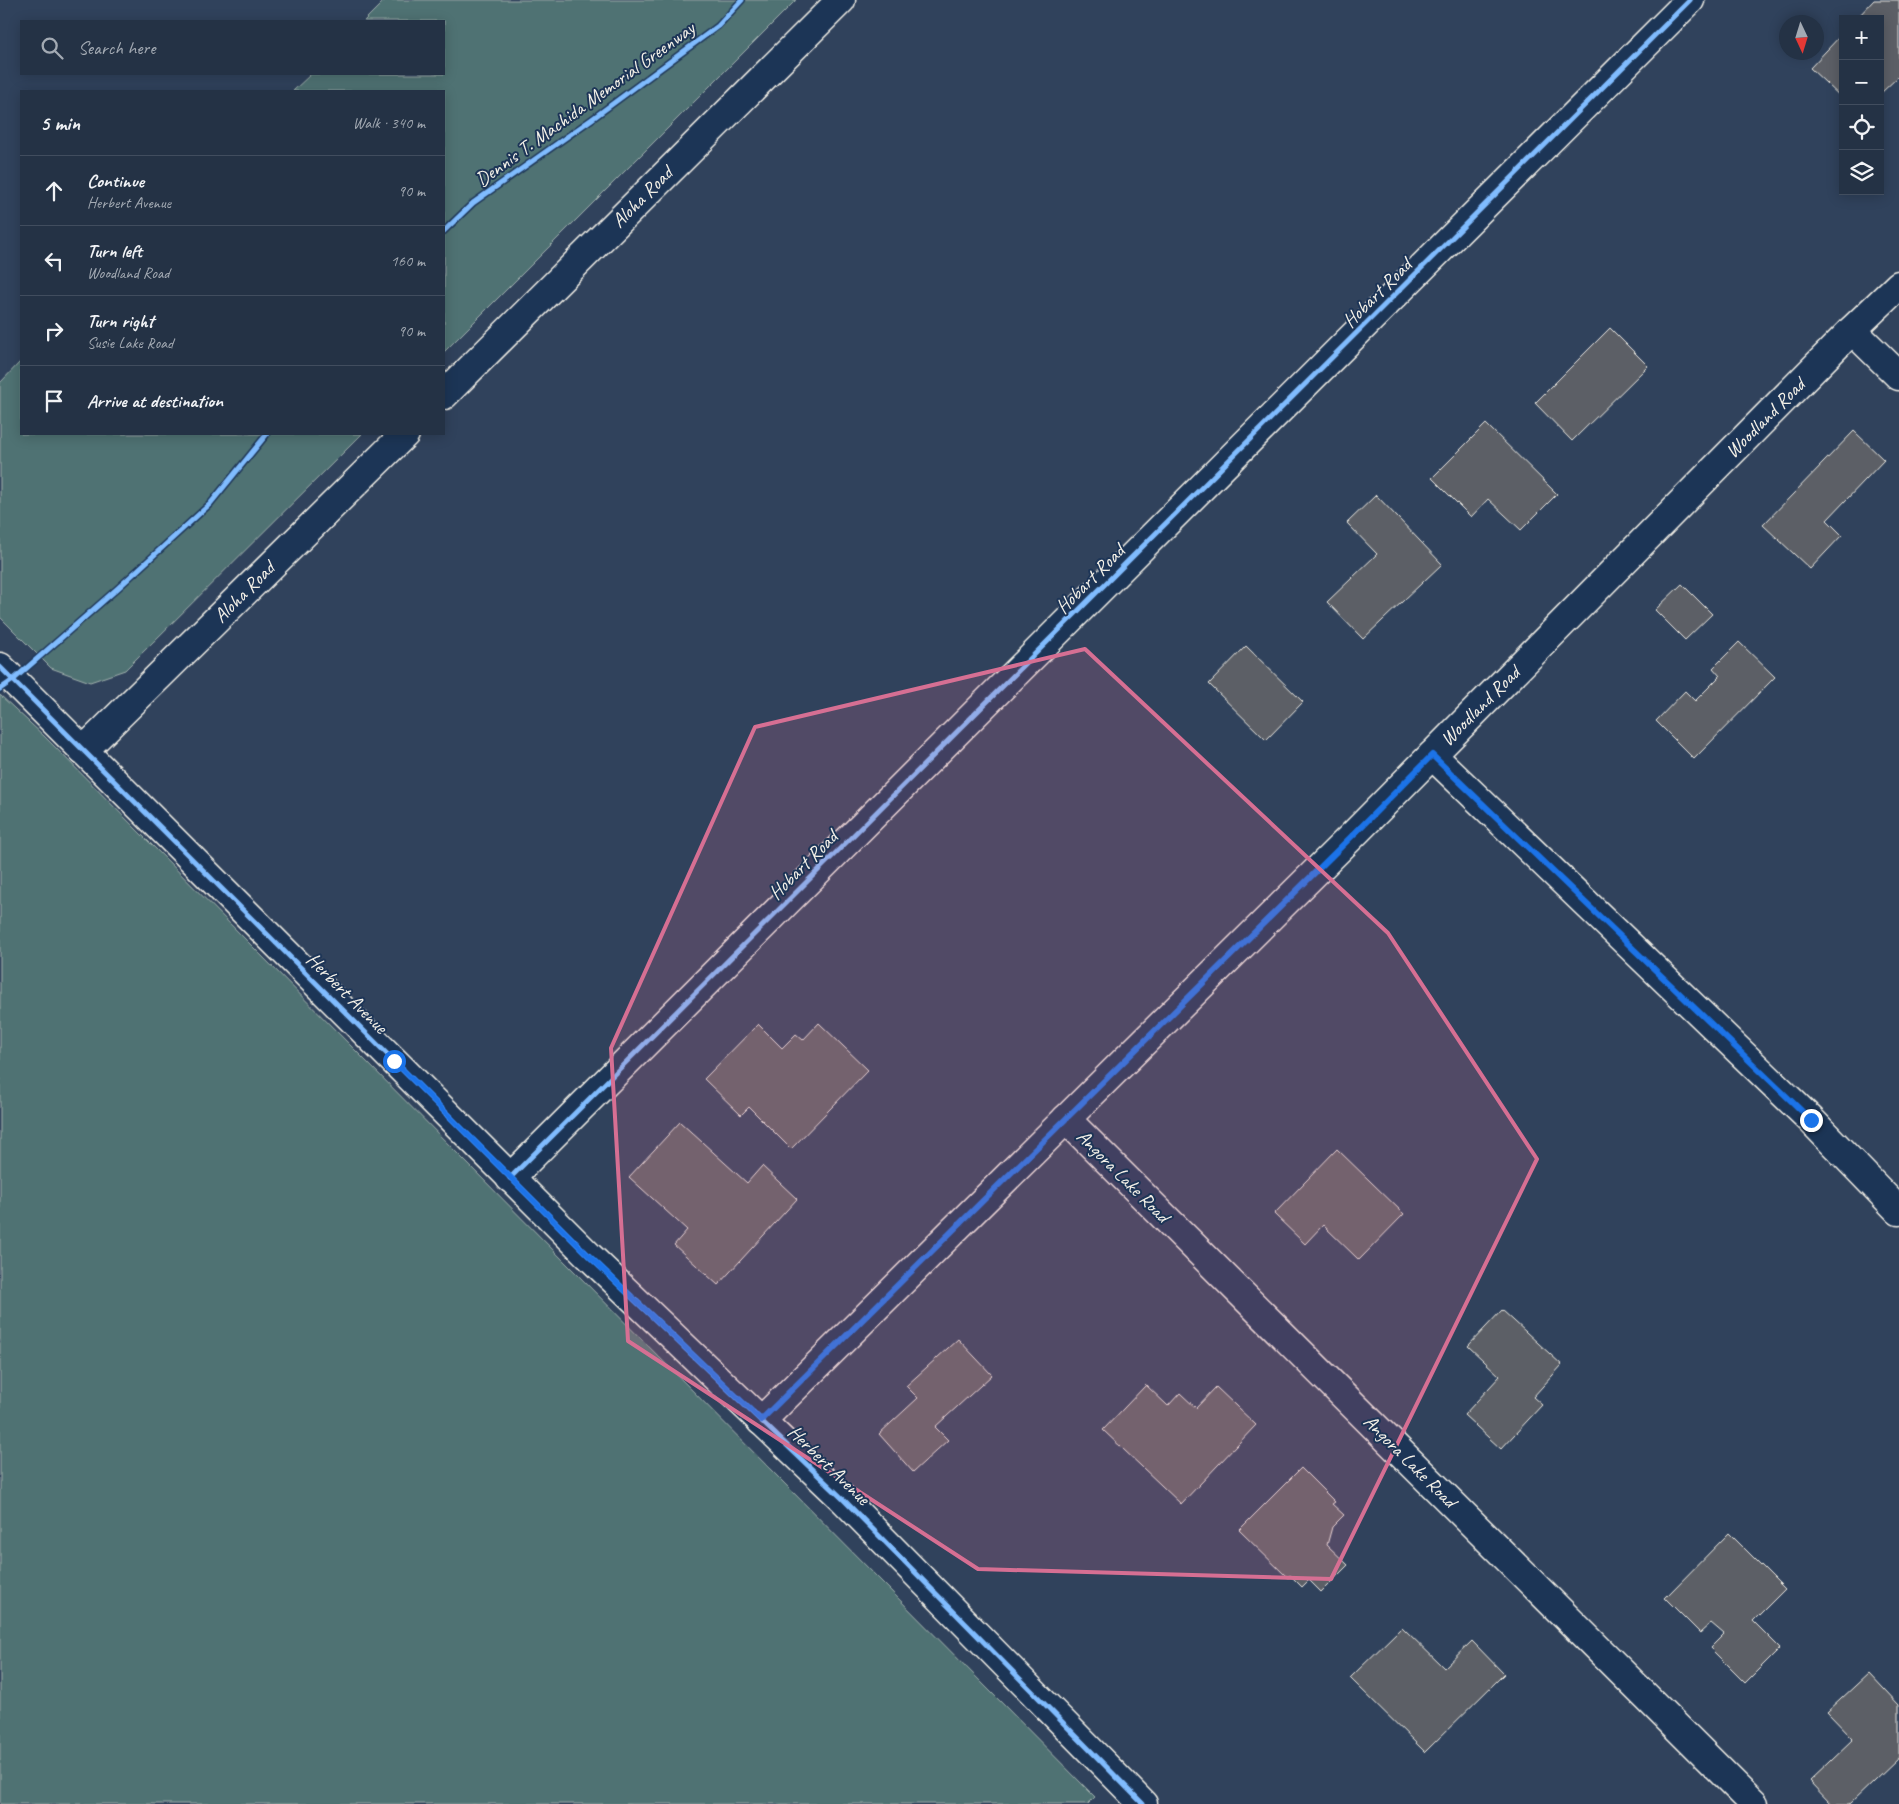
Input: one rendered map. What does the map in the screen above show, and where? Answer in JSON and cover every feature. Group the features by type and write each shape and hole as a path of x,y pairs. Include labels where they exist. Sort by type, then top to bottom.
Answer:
{"street":[{"name":"Aloha Road","path":"445,394 841,0"},
{"name":"Hobart Road","path":"510,1178 1690,0"},
{"name":"Woodland Road","path":"761,1420 1357,831 1899,284"},
{"path":"1852,330 1899,376"},
{"name":"Aloha Road","path":"83,751 404,435"},
{"name":"Herbert Avenue","path":"0,667 589,1256 843,1498 1144,1804"},
{"path":"1432,755 1811,1120 1899,1211"},
{"name":"Angora Lake Road","path":"1066,1119 1754,1804"}],"highlighted area":[{"path":"1085,649 1388,933 1537,1159 1331,1579 978,1569 628,1341 611,1048 755,727"}],"green space":[{"path":"385,0 796,0 445,351 445,90 294,90 310,75 445,75 445,20 365,20"},
{"path":"20,362 20,435 361,435 125,670 90,682 51,668 0,617 0,383"},
{"path":"0,695 44,736 1095,1797 1088,1804 0,1804"}],"building":[{"path":"1874,0 1899,0 1899,76 1884,90 1884,15 1860,15"},
{"path":"1839,37 1839,95 1810,68 1818,60 1824,60 1824,53"},
{"path":"1610,328 1648,366 1572,441 1535,403"},
{"path":"1486,424 1557,494 1521,530 1488,499 1471,517 1432,478"},
{"path":"1854,431 1884,460 1827,520 1842,535 1810,569 1763,525"},
{"path":"1376,495 1442,564 1363,639 1327,602 1377,554 1347,523"},
{"path":"1682,584 1712,614 1685,640 1655,610"},
{"path":"1739,642 1775,677 1694,759 1656,721 1685,691 1695,701 1720,676 1713,668"},
{"path":"1246,646 1303,702 1266,740 1209,684"},
{"path":"819,1023 868,1070 791,1149 749,1107 741,1115 704,1079 758,1024 782,1048 796,1034 803,1040"},
{"path":"680,1122 747,1183 762,1166 797,1199 718,1285 674,1245 687,1230 629,1177"},
{"path":"1337,1149 1404,1214 1359,1260 1323,1225 1305,1244 1274,1214"},
{"path":"1502,1310 1562,1365 1533,1397 1542,1405 1501,1449 1464,1415 1500,1376 1468,1346"},
{"path":"958,1339 992,1375 935,1427 948,1440 913,1472 879,1434 918,1398 906,1386"},
{"path":"1146,1385 1168,1406 1180,1393 1196,1408 1216,1387 1256,1425 1181,1504 1103,1430"},
{"path":"1301,1468 1335,1502 1332,1504 1344,1515 1332,1527 1327,1545 1348,1565 1321,1592 1309,1580 1302,1587 1290,1575 1288,1578 1239,1530"},
{"path":"1729,1533 1785,1589 1753,1621 1780,1648 1745,1683 1710,1648 1724,1634 1711,1623 1700,1633 1665,1598"},
{"path":"1402,1627 1444,1668 1472,1641 1504,1674 1425,1752 1350,1678"},
{"path":"1869,1673 1899,1705 1899,1757 1850,1804 1831,1804 1809,1781 1853,1739 1827,1712"}],"cycle path":[{"name":"Dennis T. Machida Memorial Greenway","path":"445,230 473,203 592,119 718,26 742,0"},
{"path":"510,1178 1690,0"},
{"path":"0,689 13,680 118,588 210,504 266,435"},
{"path":"0,667 589,1256 843,1499 1143,1804"}],"route":[{"path":"394,1061 589,1256 761,1420 1432,755 1811,1120"}]}
